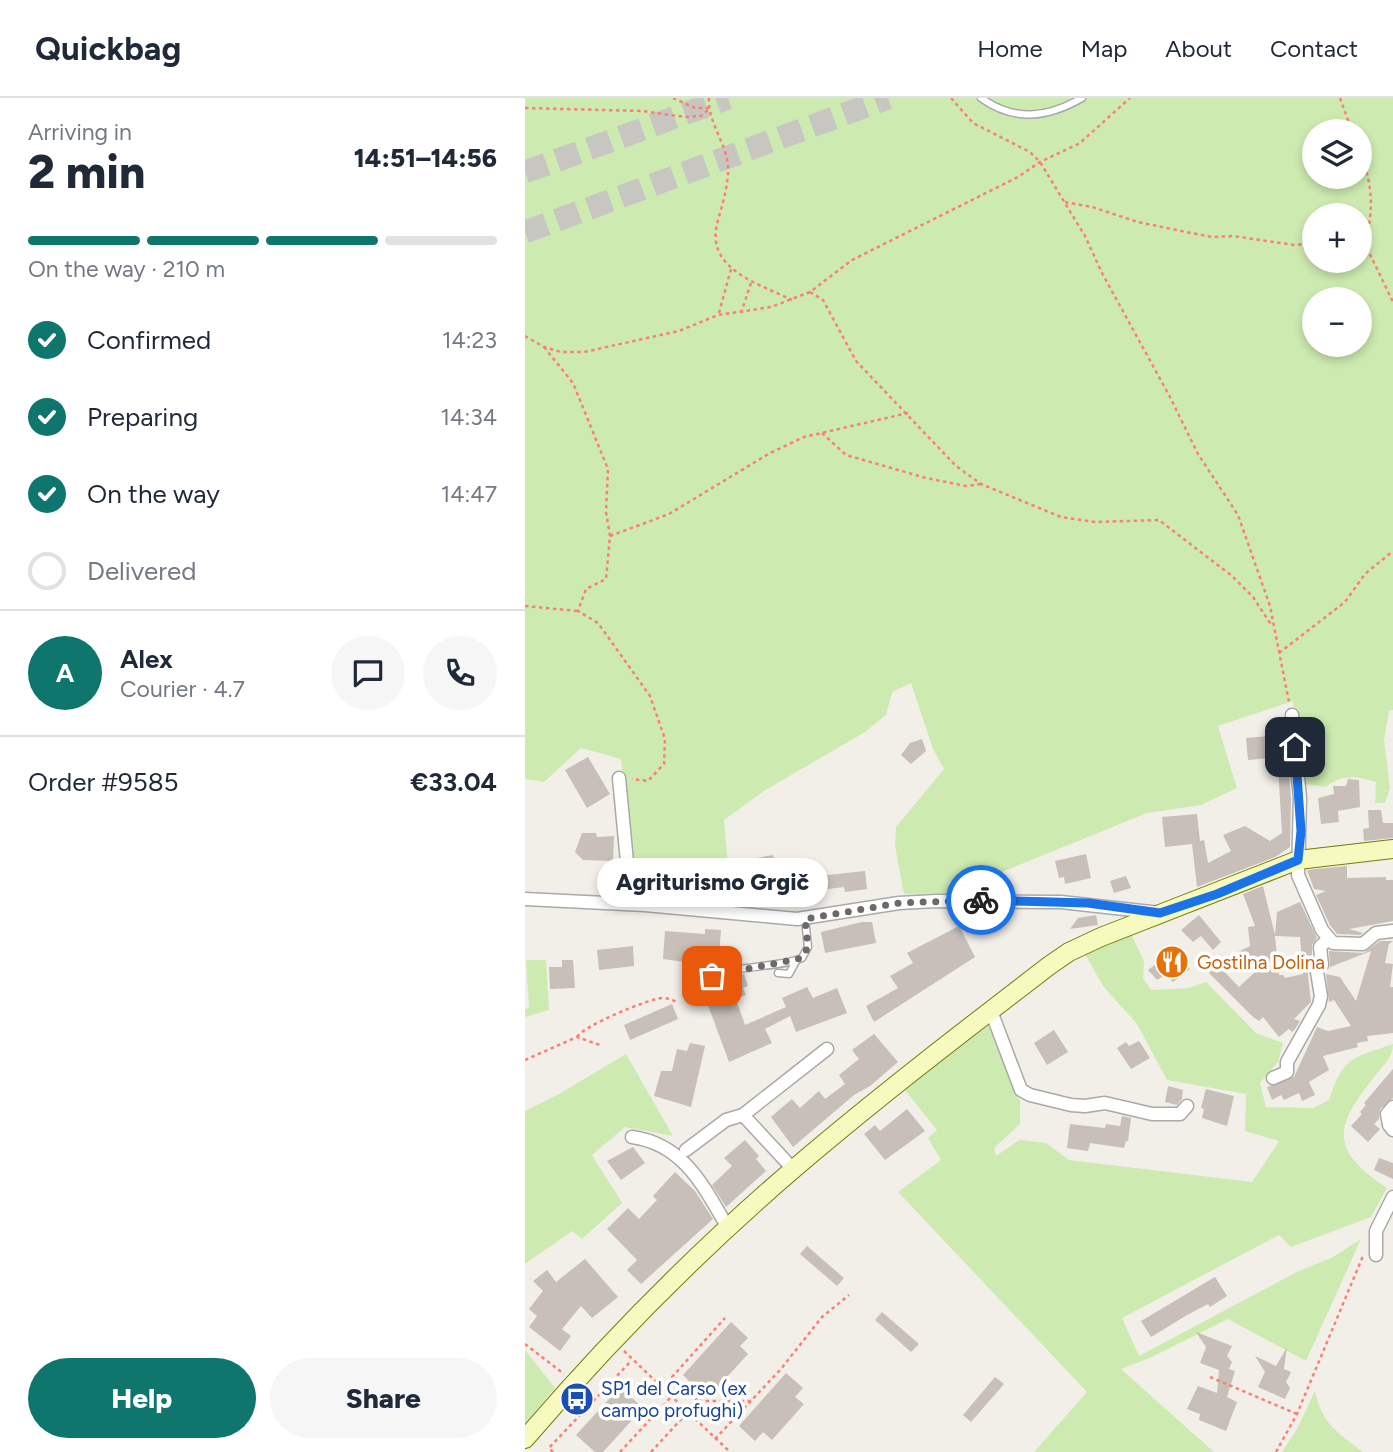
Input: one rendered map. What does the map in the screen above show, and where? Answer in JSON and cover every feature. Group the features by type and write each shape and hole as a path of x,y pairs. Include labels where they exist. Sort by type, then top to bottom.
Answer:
{"main road":[{"path":"525,1438 574,1383 727,1228 793,1169 1069,952 1160,913 1217,894 1298,860 1393,849"}],"street":[{"path":"1292,715 1300,798 1298,875 1305,895 1328,939 1342,945 1363,944 1375,933 1393,931"},
{"path":"619,778 631,904"},
{"path":"525,899 631,904 766,918 805,919 899,903 963,901 1075,902 1160,913"},
{"path":"1273,1078 1287,1072 1287,1062 1319,1004 1321,996 1316,966 1322,965 1320,947 1328,939"},
{"path":"991,1011 1021,1090 1030,1095 1071,1105 1105,1103 1152,1114 1180,1114 1187,1106"},
{"path":"687,1150 726,1120 743,1115 827,1049"},
{"path":"1393,1107 1388,1114 1389,1125 1393,1130"},
{"path":"743,1115 793,1169"},
{"path":"632,1137 656,1142 691,1167 727,1228"},
{"path":"1376,1255 1376,1231 1393,1197"}],"lane":[{"path":"981,98 992,106 1022,116 1059,111 1082,98"},
{"path":"692,999 691,988 699,980 755,965 802,958 808,947 805,919"},
{"path":"778,974 789,974 796,961"}],"path":[{"path":"673,98 695,108 710,108"},
{"path":"709,98 727,164 727,187 716,228 716,241 722,259 731,269 792,300"},
{"path":"951,98 973,123 1030,152 1040,162 1065,202 1198,454 1238,515 1269,606 1292,715"},
{"path":"525,336 544,347 561,352 584,352 679,331 718,315 741,313 792,300 810,292 852,260 1080,143 1130,98"},
{"path":"1340,98 1348,119"},
{"path":"525,108 642,111 685,117 701,116 710,108"},
{"path":"1065,202 1202,235 1302,244"},
{"path":"1372,258 1393,302"},
{"path":"718,315 731,269"},
{"path":"741,313 752,280"},
{"path":"810,292 823,300 856,361 948,458 981,484 1061,517 1094,522 1159,520 1232,576 1253,597 1274,628"},
{"path":"544,347 573,383 608,469 606,512 610,536 606,579 586,589 578,611"},
{"path":"610,536 669,514 770,453 804,437 908,413"},
{"path":"822,433 846,455 926,478 966,486 981,484"},
{"path":"1279,653 1345,602 1365,574 1393,551"},
{"path":"525,606 578,611 598,623 650,696 666,739 664,764 647,781 619,778"},
{"path":"525,1059 577,1037 587,1027 659,998 678,1003"},
{"path":"577,1037 600,1045"},
{"path":"1276,1452 1297,1414 1376,1231"},
{"path":"715,1439 781,1369 822,1317 849,1295"},
{"path":"698,1401 672,1377 725,1318"},
{"path":"614,1342 730,1452"},
{"path":"525,1344 574,1383"},
{"path":"553,1452 548,1448 631,1360"},
{"path":"1210,1377 1297,1414"},
{"path":"620,1452 670,1396"},
{"path":"651,1452 698,1401 751,1401"}],"green space":[{"path":"525,98 1393,98 1393,710 1389,711 1384,740 1390,788 1385,803 1375,803 1376,782 1369,780 1344,778 1326,787 1305,784 1293,701 1218,726 1237,788 1201,805 1147,813 1002,872 980,877 979,893 904,894 895,846 896,827 944,769 933,749 911,683 892,692 886,715 865,732 764,791 724,820 732,907 635,900 621,759 581,748 544,782 525,779"},
{"path":"1131,934 1144,961 1143,978 1151,990 1188,988 1206,982 1256,1033 1283,1043 1278,1062 1260,1083 1266,1107 1313,1108 1329,1100 1339,1075 1351,1061 1393,1044 1387,1061 1351,1110 1345,1124 1344,1137 1347,1149 1355,1161 1387,1188 1371,1217 1291,1247 1279,1235 1122,1318 1139,1356 1297,1272 1333,1257 1361,1239 1306,1361 1228,1319 1152,1357 1121,1369 1214,1452 1034,1452 1087,1392 898,1192 941,1160 928,1138 937,1130 904,1089 988,1025 1020,1101 1020,1124 994,1148 996,1156 1019,1140 1046,1143 1069,1160 1252,1182 1279,1141 1245,1131 1246,1094 1167,1080 1137,1024 1103,986 1084,952"},
{"path":"526,960 546,960 549,1010 525,1017 525,1009 529,1008"},
{"path":"626,1054 673,1136 625,1127 592,1155 622,1203 582,1239 572,1231 525,1264 525,1111"},
{"path":"525,1350 555,1388 525,1424"},
{"path":"1315,1391 1326,1420 1363,1452 1282,1452 1297,1429"}],"building":[{"path":"1269,736 1271,758 1248,760 1246,738"},
{"path":"922,739 926,751 911,764 901,755 910,743"},
{"path":"588,757 610,794 587,808 565,770"},
{"path":"1288,762 1291,798 1290,847 1275,857 1197,887 1192,844 1165,847 1162,817 1197,814 1200,841 1204,840 1208,863 1231,851 1223,835 1245,826 1270,841 1282,833 1278,766"},
{"path":"1348,779 1359,780 1360,807 1338,811 1339,822 1321,824 1318,798 1334,794 1333,786 1346,786"},
{"path":"1368,810 1381,810 1383,823 1393,823 1393,838 1364,841 1363,829 1369,828"},
{"path":"582,833 596,833 597,837 614,836 613,861 583,860 575,852"},
{"path":"1086,854 1091,878 1065,884 1064,877 1059,878 1055,861"},
{"path":"773,855 781,885 748,893 740,861"},
{"path":"1347,866 1347,878 1386,877 1386,880 1393,880 1393,921 1349,929 1363,933 1360,935 1337,934 1316,895 1326,891 1314,889 1307,870"},
{"path":"865,871 867,889 845,892 844,887 820,890 818,876"},
{"path":"1126,876 1131,888 1114,893 1110,881"},
{"path":"1263,886 1275,935 1277,912 1300,902 1317,938 1312,945 1312,958 1307,967 1311,1002 1294,1019 1300,1021 1295,1029 1292,1032 1289,1029 1279,1037 1263,1017 1259,1021 1253,1017 1209,973 1217,964 1239,987 1255,972 1238,952 1250,946 1248,927 1255,926 1243,894","holes":["1275,936 1300,937 1303,974 1285,978 1279,975"]},
{"path":"1096,915 1098,925 1070,929 1078,918"},
{"path":"1199,915 1221,942 1213,950 1201,936 1193,942 1181,930"},
{"path":"872,922 876,943 825,953 821,932"},
{"path":"959,926 975,957 874,1022 866,1006 898,988 890,976 913,963 907,953"},
{"path":"705,929 721,930 719,958 693,958 692,963 663,959 665,931 705,934"},
{"path":"1380,941 1393,941 1389,944 1385,963 1393,964 1390,987 1393,987 1393,1033 1367,1036 1368,1041 1357,1043 1358,1047 1323,1056 1329,1070 1309,1082 1315,1095 1302,1101 1299,1093 1284,1100 1281,1095 1272,1100 1267,1087 1294,1077 1317,1027 1328,1031 1351,1026 1334,1000 1329,1002 1326,974 1340,977 1356,1001 1371,951 1330,967 1329,951 1364,953"},
{"path":"633,946 634,966 599,970 597,950"},
{"name":"Gostilna Dolina","path":"1175,950 1190,969 1173,982 1166,974 1157,980 1148,970"},
{"path":"562,960 573,960 575,988 550,989 549,967 562,967"},
{"path":"744,974 748,986 743,988 746,995 736,999 745,1025 786,1007 782,998 807,987 813,998 837,988 847,1013 796,1032 790,1016 765,1029 772,1043 729,1062 701,986"},
{"path":"672,1004 678,1019 630,1040 624,1025"},
{"path":"1054,1030 1068,1052 1047,1065 1034,1043"},
{"path":"874,1034 898,1062 793,1147 771,1117 792,1099 800,1108 819,1091 825,1099 845,1084 839,1075 859,1059 852,1050"},
{"path":"1139,1041 1150,1058 1131,1069 1117,1048 1126,1042 1129,1046"},
{"path":"690,1043 705,1046 691,1107 654,1096 661,1071 672,1071 677,1049 687,1051"},
{"path":"1393,1069 1393,1098 1380,1109 1379,1119 1374,1124 1380,1129 1368,1142 1351,1126 1362,1114 1360,1112 1366,1105 1364,1103"},
{"path":"1168,1086 1183,1090 1182,1099 1177,1105 1165,1102"},
{"path":"1206,1089 1234,1096 1227,1126 1202,1118 1204,1109 1201,1108"},
{"path":"907,1109 925,1131 885,1160 864,1134 875,1125 880,1131"},
{"path":"1122,1116 1131,1118 1128,1141 1124,1148 1090,1143 1088,1151 1067,1148 1070,1124 1105,1128 1106,1124 1120,1126"},
{"path":"745,1140 759,1156 756,1159 766,1171 726,1207 712,1185 732,1166 724,1158"},
{"path":"633,1147 645,1163 621,1180 607,1161"},
{"path":"1379,1158 1393,1163 1393,1179 1374,1170"},
{"path":"675,1172 695,1191 713,1219 641,1284 627,1270 637,1260 607,1229 628,1208 639,1219 657,1200 653,1196"},
{"path":"807,1246 844,1278 837,1286 800,1254"},
{"path":"585,1259 618,1297 592,1318 581,1306 562,1329 571,1336 560,1351 529,1327 537,1316 529,1309 543,1291 533,1281 547,1270 556,1282"},
{"path":"1215,1277 1227,1296 1210,1307 1208,1304 1187,1315 1151,1337 1141,1321"},
{"path":"882,1312 919,1344 911,1352 875,1320"},
{"path":"731,1322 748,1338 740,1346 748,1354 716,1389 708,1381 699,1391 683,1375"},
{"path":"1196,1332 1232,1346 1227,1356 1232,1362 1229,1369 1235,1371 1227,1397 1237,1402 1226,1431 1199,1420 1200,1414 1187,1409 1198,1386 1217,1393 1219,1370 1200,1363 1206,1347"},
{"path":"1287,1347 1284,1369 1291,1372 1286,1382 1290,1388 1285,1399 1258,1387 1265,1372 1255,1356 1276,1366"},
{"path":"786,1373 803,1388 795,1397 804,1404 772,1440 763,1432 755,1441 739,1426"},
{"path":"995,1377 1004,1384 971,1422 963,1415"},
{"path":"620,1387 643,1408 603,1452 595,1452 576,1435"}],"tunnel":[{"path":"525,172 728,98"},
{"path":"525,232 888,98"}],"way so far":[{"path":"712,976 755,965 786,963 802,958 809,941 805,919 899,903 981,900"}],"place":[{"name":"Gostilna Dolina","path":"1172,962"},
{"name":"Agriturismo Grgič","path":"712,976"},
{"name":"SP1 del Carso (ex campo profughi)","path":"577,1399"}],"route":[{"path":"981,900 1088,903 1160,913 1217,894 1298,860 1301,831 1295,747"}]}
